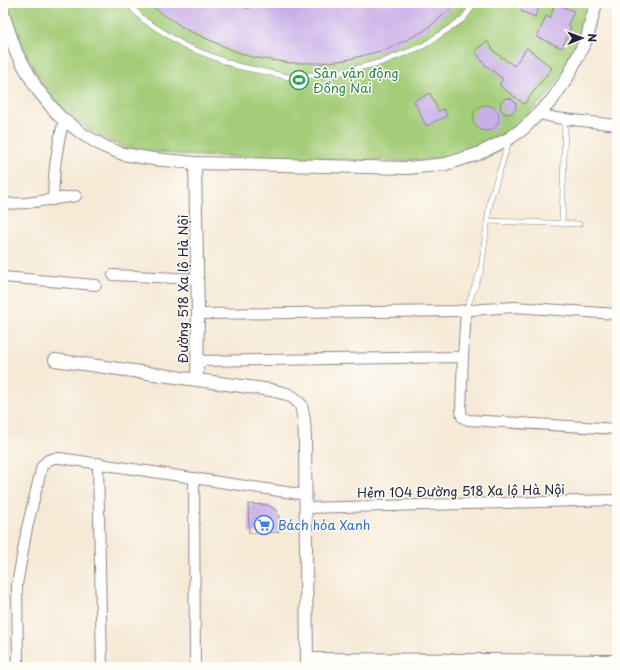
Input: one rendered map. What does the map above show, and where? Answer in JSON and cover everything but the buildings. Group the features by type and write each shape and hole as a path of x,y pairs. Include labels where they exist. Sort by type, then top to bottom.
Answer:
{"street":[{"path":"3,14 16,52 37,89 59,116 84,135 105,147 123,154 159,160 196,163 408,168 446,164 478,154 510,138 524,128 552,100 568,78 587,38 596,3"},
{"path":"539,114 565,119 617,125"},
{"path":"53,200 55,162 64,120"},
{"name":"Đường 518 Xa lộ Hà Nội","path":"196,163 198,314 197,380 279,391 294,398 301,405 303,411 305,426 307,662"},
{"path":"3,204 26,203 76,196"},
{"path":"113,275 197,278"},
{"path":"3,277 96,285"},
{"path":"198,314 466,311 514,307 617,314"},
{"path":"466,311 460,410 462,417 468,420 617,429"},
{"path":"198,361 463,357"},
{"path":"55,360 197,380"},
{"path":"18,667 17,585 27,528 42,466 48,460 55,458 98,463 306,495"},
{"path":"98,463 102,667"},
{"path":"194,478 195,667"},
{"name":"Hẻm 104 Đường 518 Xa lộ Hà Nội","path":"306,508 617,500"},
{"path":"307,662 617,660"}],"lane":[{"path":"127,3 144,20 185,46 238,66 289,76 338,73 382,62 423,46 463,19 475,3"},
{"path":"562,223 565,119"},
{"path":"466,311 481,270 490,200 510,138"},
{"path":"488,221 579,224"}],"green space":[{"name":"Sân vận động Đồng Nai","path":"7,3 589,3 581,36 562,74 547,96 521,121 507,132 475,147 446,158 408,161 196,156 125,147 109,141 91,131 64,111 43,85 23,49"}],"place":[{"name":"Sân vận động Đồng Nai","path":"299,80"},
{"name":"Bách hóa Xanh","path":"264,525"}]}
